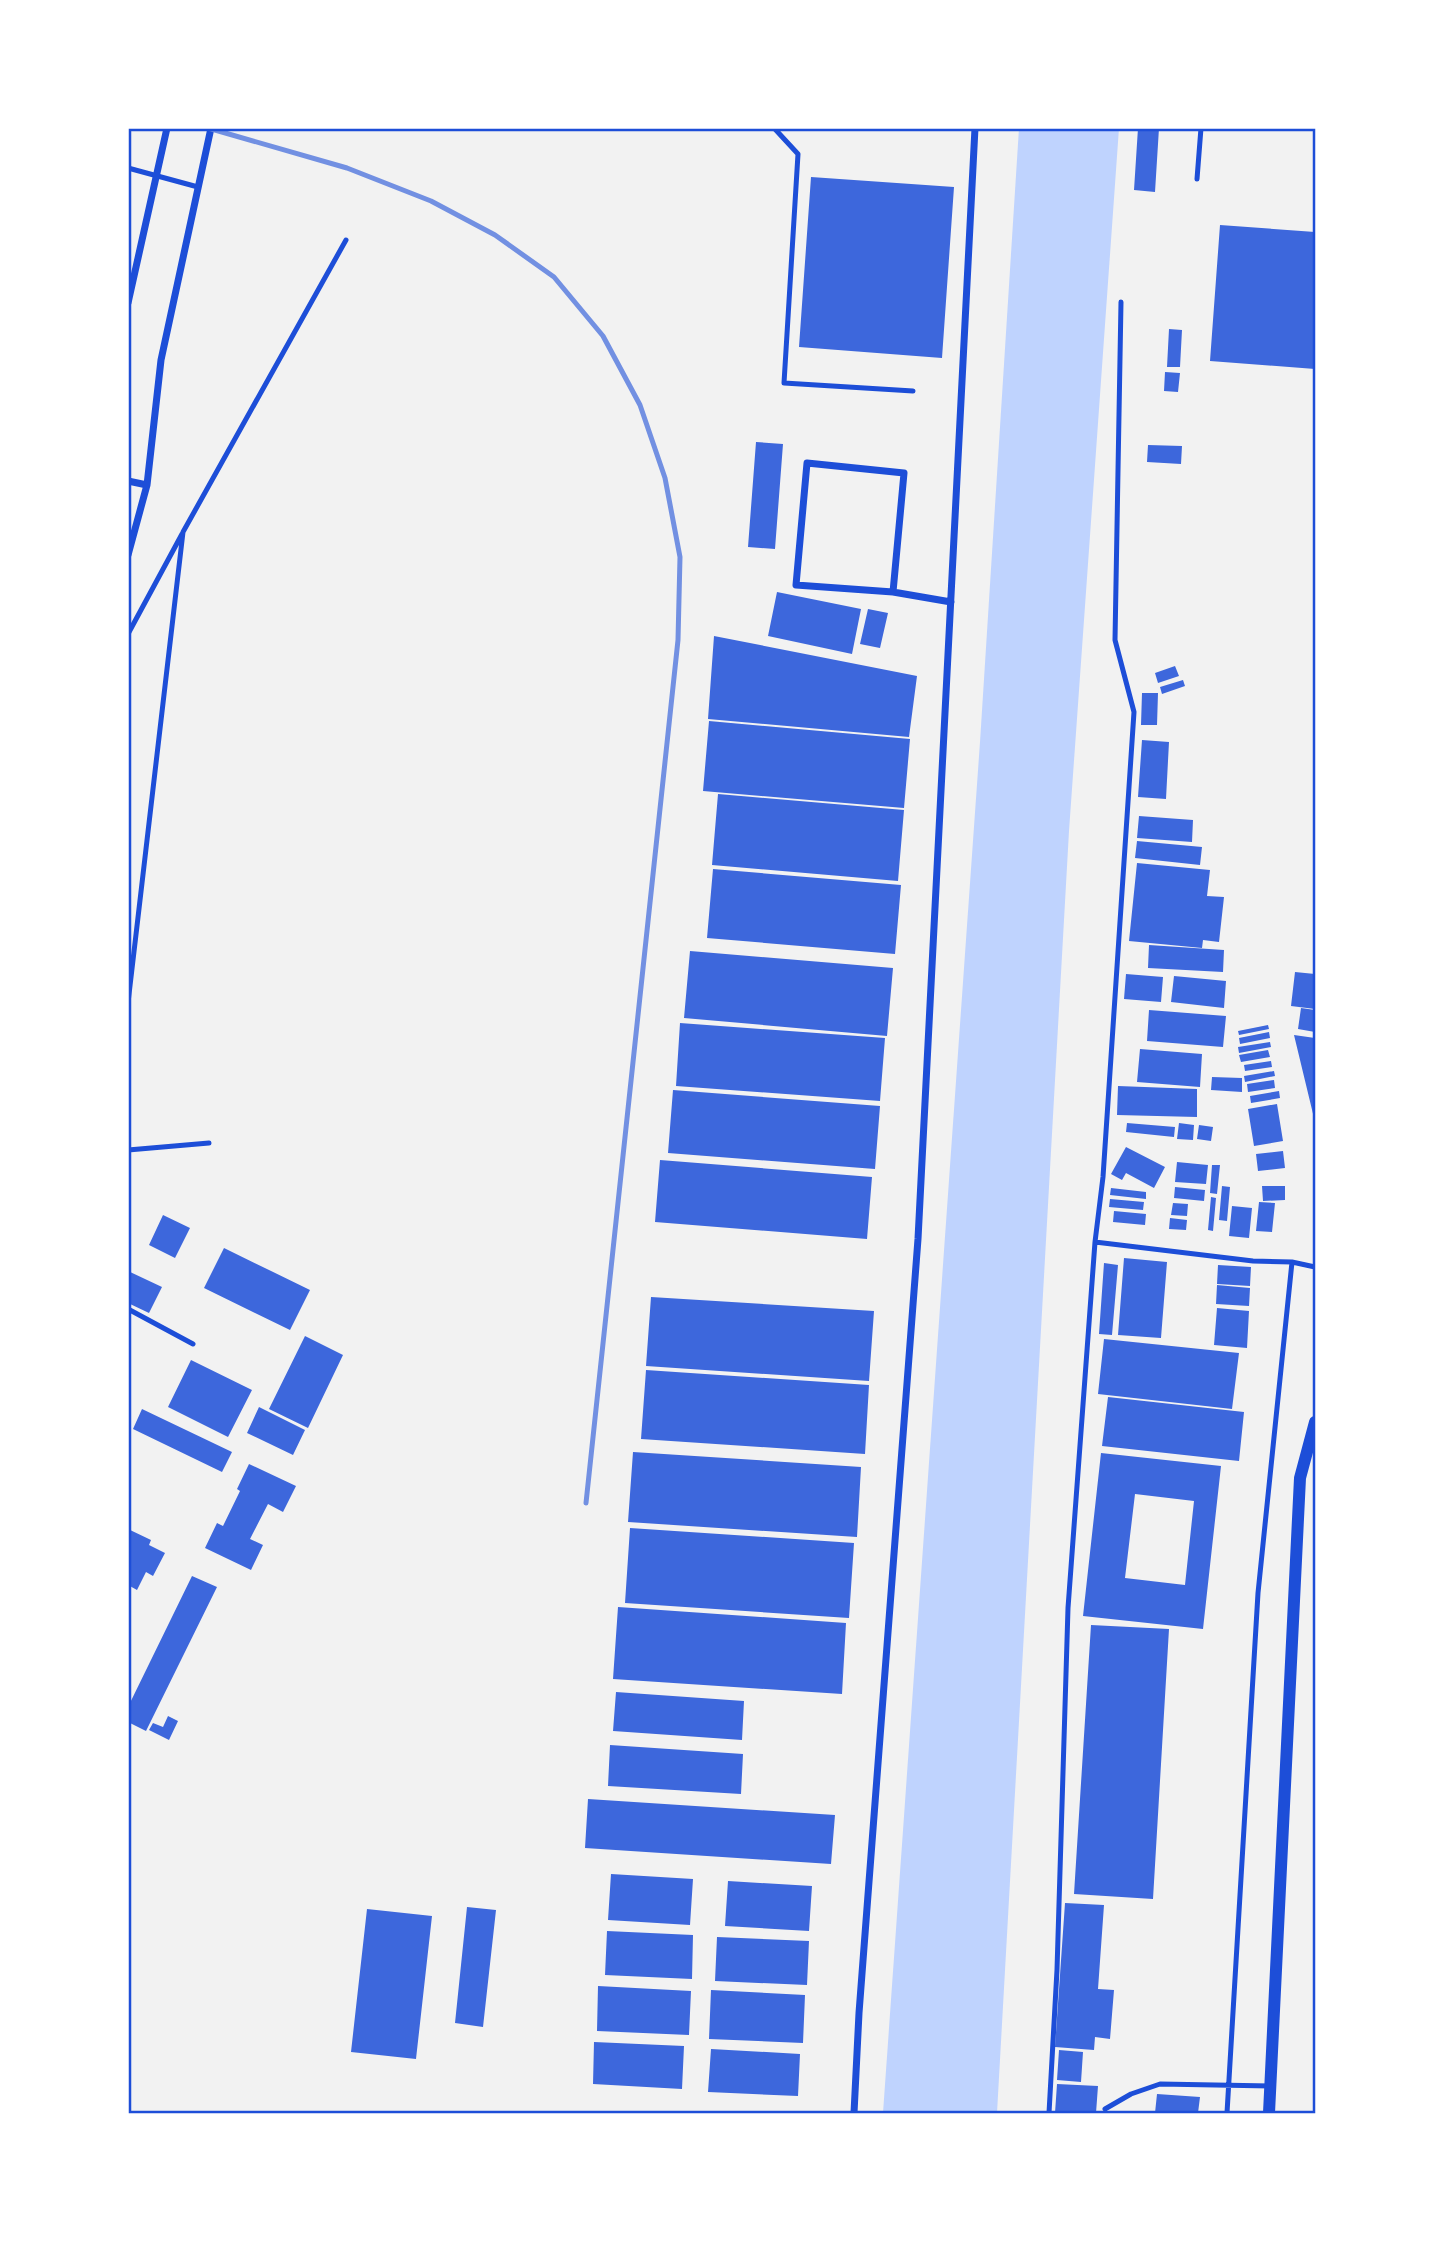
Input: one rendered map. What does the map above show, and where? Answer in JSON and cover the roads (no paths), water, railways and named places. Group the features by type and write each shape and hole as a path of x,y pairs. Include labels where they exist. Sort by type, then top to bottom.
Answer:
{"street":[{"path":"128,303 167,128"},
{"path":"128,555 147,485 161,360 211,128"},
{"path":"854,2113 859,2013 918,1239 975,128"},
{"path":"892,592 904,474 807,463 796,585 892,592 951,601"},
{"path":"128,481 147,485"},
{"path":"1269,2113 1300,1478 1315,1426"}],"lane":[{"path":"774,128 798,154 784,383 913,391"},
{"path":"1197,179 1201,128"},
{"path":"128,168 198,187"},
{"path":"128,635 346,240"},
{"path":"1049,2113 1057,1970 1068,1608 1095,1242 1103,1177 1135,712 1115,640 1121,302"},
{"path":"128,1003 183,532"},
{"path":"128,1150 209,1143"},
{"path":"1095,1242 1253,1261 1292,1262 1315,1267"},
{"path":"1227,2113 1258,1593 1292,1262"},
{"path":"128,1309 194,1344"},
{"path":"1105,2109 1131,2094 1160,2084 1271,2086"}],"water":[{"path":"1019,128 1119,128 1069,831 997,2113 883,2113 980,742"}],"railway":[{"path":"208,128 347,168 431,201 495,235 554,277 603,336 640,405 665,478 680,557 678,640 586,1503"}]}
